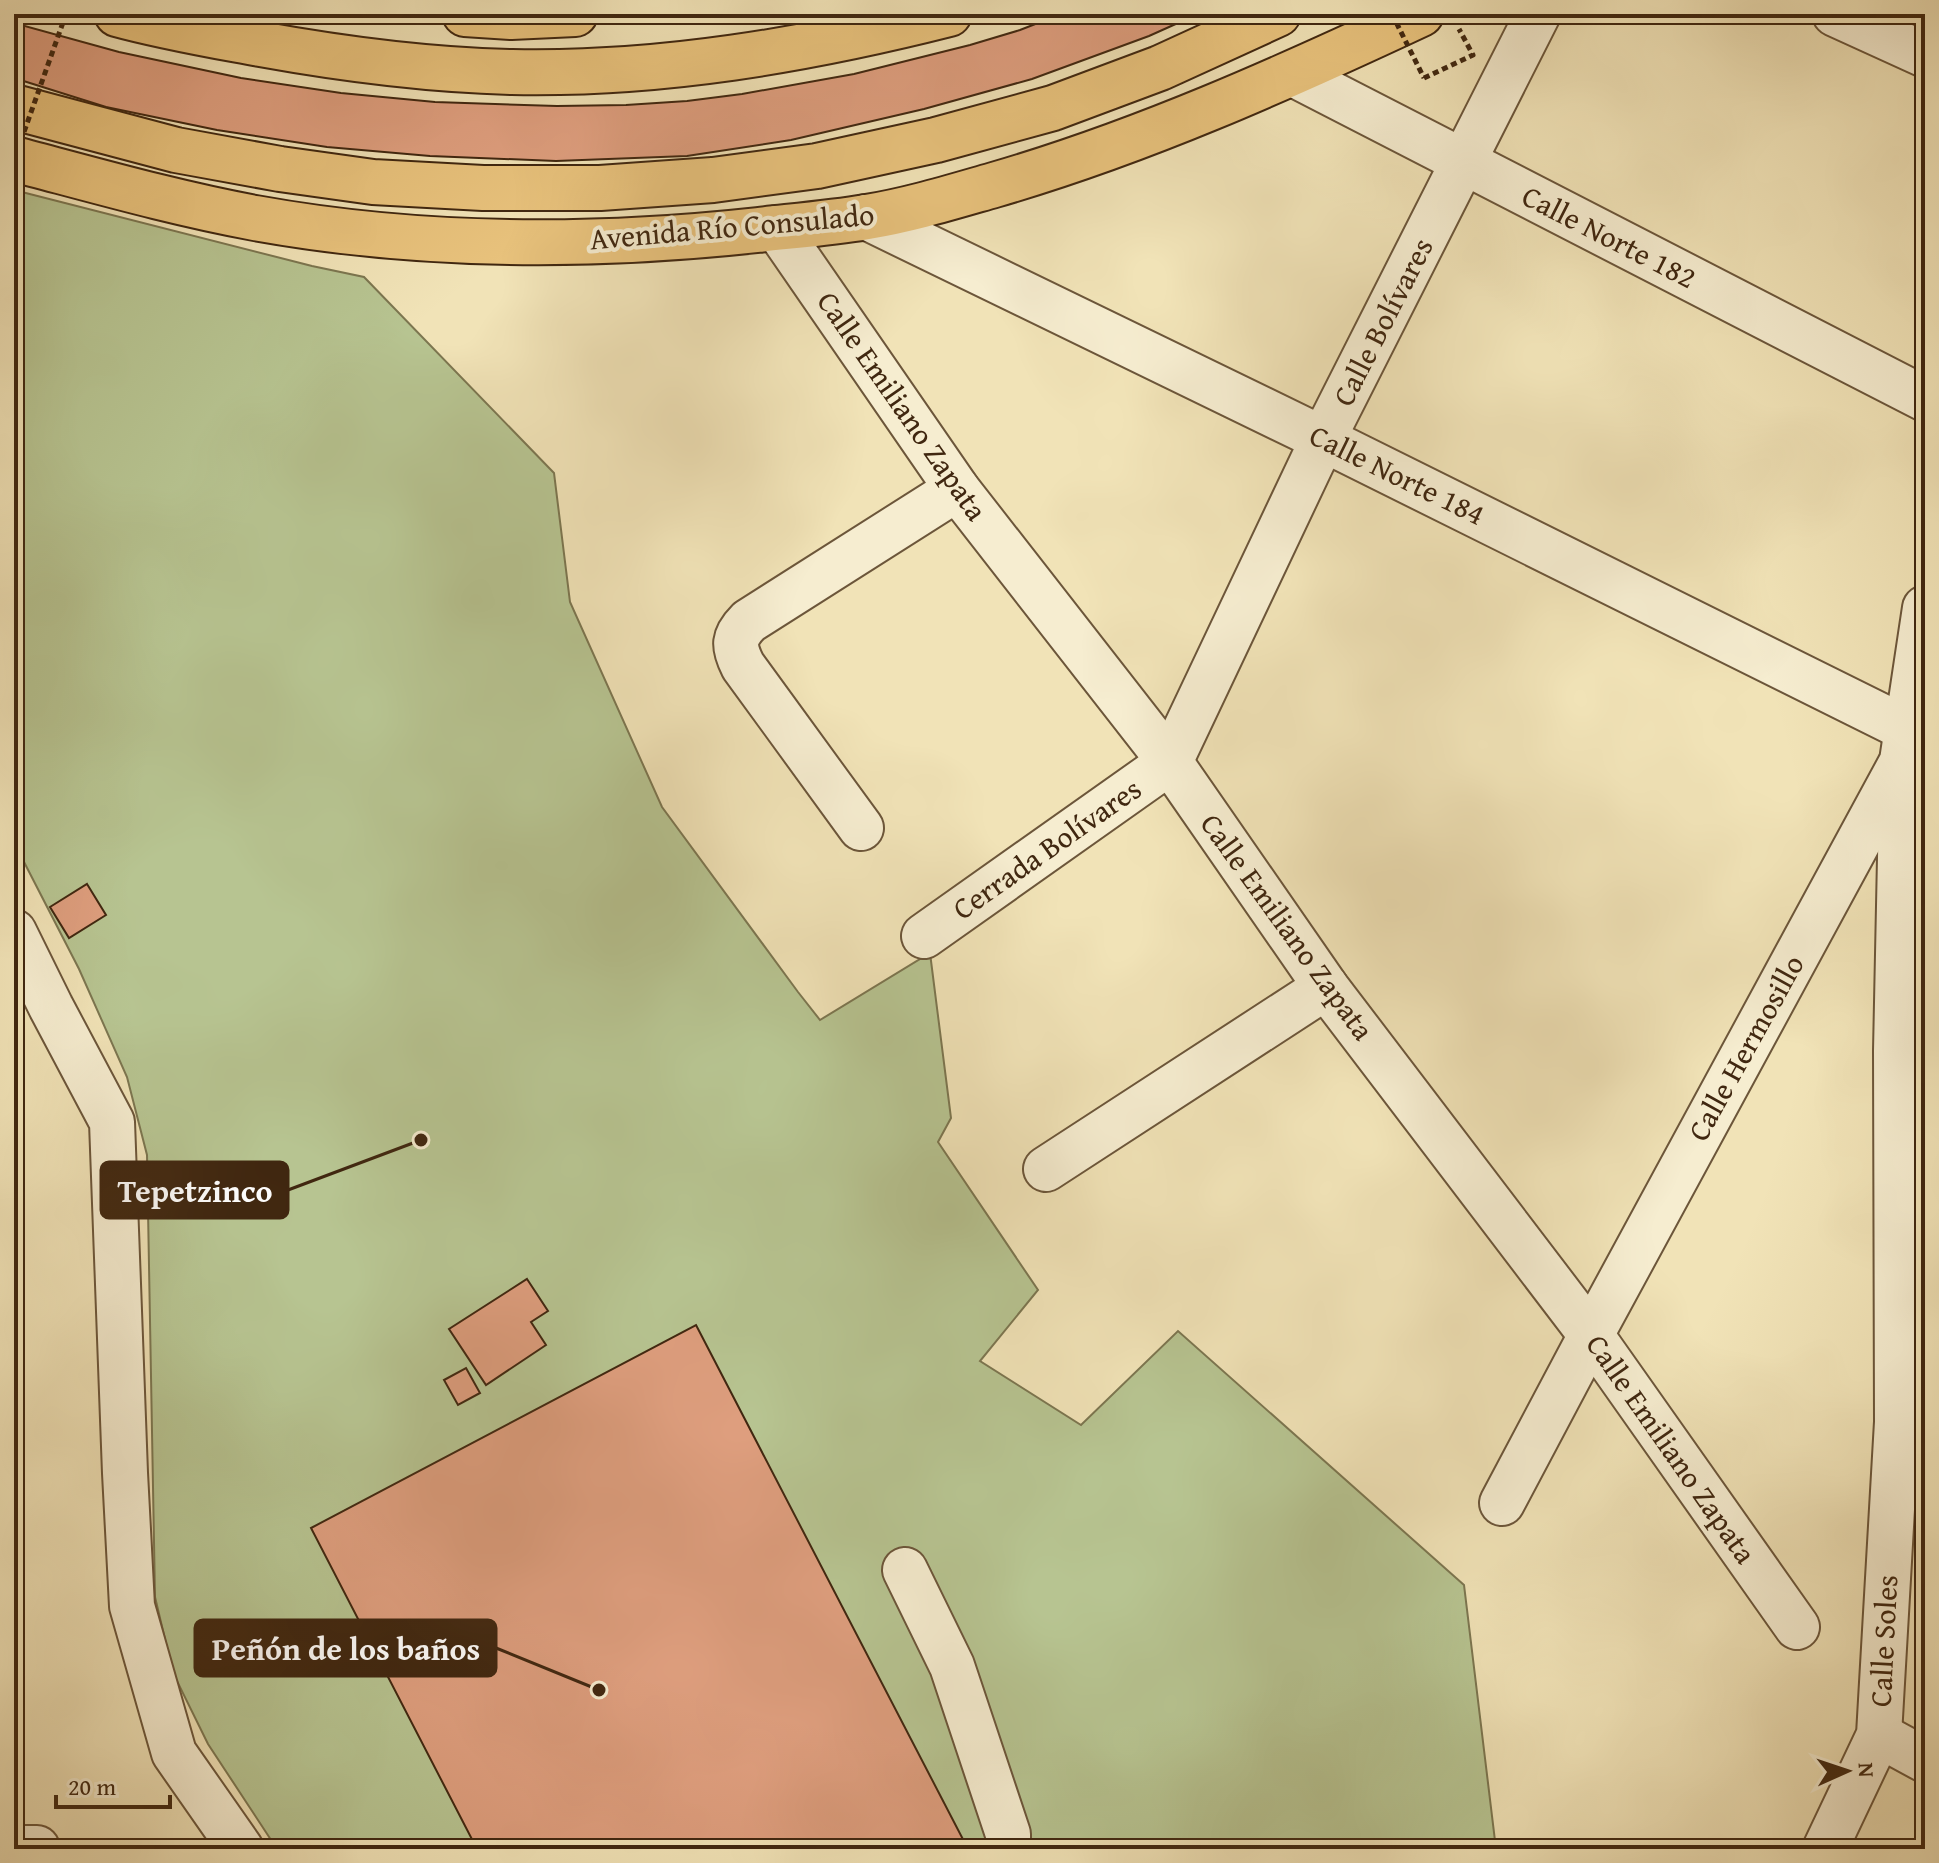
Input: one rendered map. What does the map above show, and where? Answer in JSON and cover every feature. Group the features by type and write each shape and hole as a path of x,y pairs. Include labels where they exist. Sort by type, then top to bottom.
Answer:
{"main road":[{"path":"465,14 511,17 575,14"},
{"path":"137,16 331,57 513,72 683,64 786,51 949,14"},
{"path":"14,107 176,150 373,182 498,188 600,188 713,180 817,166 936,140 1053,108 1160,68 1278,14"},
{"name":"Avenida Río Consulado","path":"14,160 241,215 389,237 574,242 655,239 777,228 866,217 950,198 1060,166 1173,124 1293,74 1440,21"}],"street":[{"name":"Calle Bolívares","path":"1170,762 1323,439 1538,14"},
{"path":"1835,14 1925,55"},
{"name":"Calle Norte 182","path":"1293,74 1925,399"},
{"name":"Calle Norte 184","path":"866,217 1323,439 1911,742"},
{"name":"Calle Emiliano Zapata","path":"777,228 957,489 1170,762 1326,987 1591,1335 1797,1627"},
{"path":"861,828 743,666 737,654 736,641 740,630 749,621 957,489"},
{"name":"Calle Soles","path":"1825,1849 1879,1735 1911,1429 1911,742 1925,608"},
{"name":"Calle Hermosillo","path":"1502,1503 1911,742"},
{"name":"Cerrada Bolívares","path":"924,936 1170,762"},
{"path":"14,932 112,1122 132,1606 174,1753 241,1849"},
{"path":"1046,1169 1326,987"},
{"path":"905,1570 952,1666 1008,1834 1008,1849"},
{"path":"1879,1735 1925,1760"}],"path":[{"path":"14,160 66,14"},
{"path":"1392,14 1424,78 1473,55 1440,21"}],"green space":[{"path":"14,190 364,277 554,473 570,602 662,807 798,992 820,1020 930,953 951,1118 938,1142 1038,1290 980,1361 1081,1425 1178,1331 1464,1585 1496,1849 277,1849 208,1744 173,1673 155,1597 147,1155 127,1077 79,969 23,860 14,835"}],"building":[{"path":"1061,14 1198,14 1149,36 1032,79 924,109 791,140 687,156 556,161 430,156 327,147 217,130 106,107 14,78 14,23 119,52 241,78 341,93 435,102 626,105 742,94 854,74 970,45"},
{"path":"87,884 106,915 69,938 50,907"},
{"path":"527,1279 548,1311 531,1322 546,1345 486,1385 449,1329"},
{"path":"696,1325 968,1849 477,1849 311,1528"},
{"path":"466,1368 480,1393 458,1405 444,1380"}],"place":[{"name":"Tepetzinco","path":"421,1140"},
{"name":"Peñón de los baños","path":"599,1690"}]}
